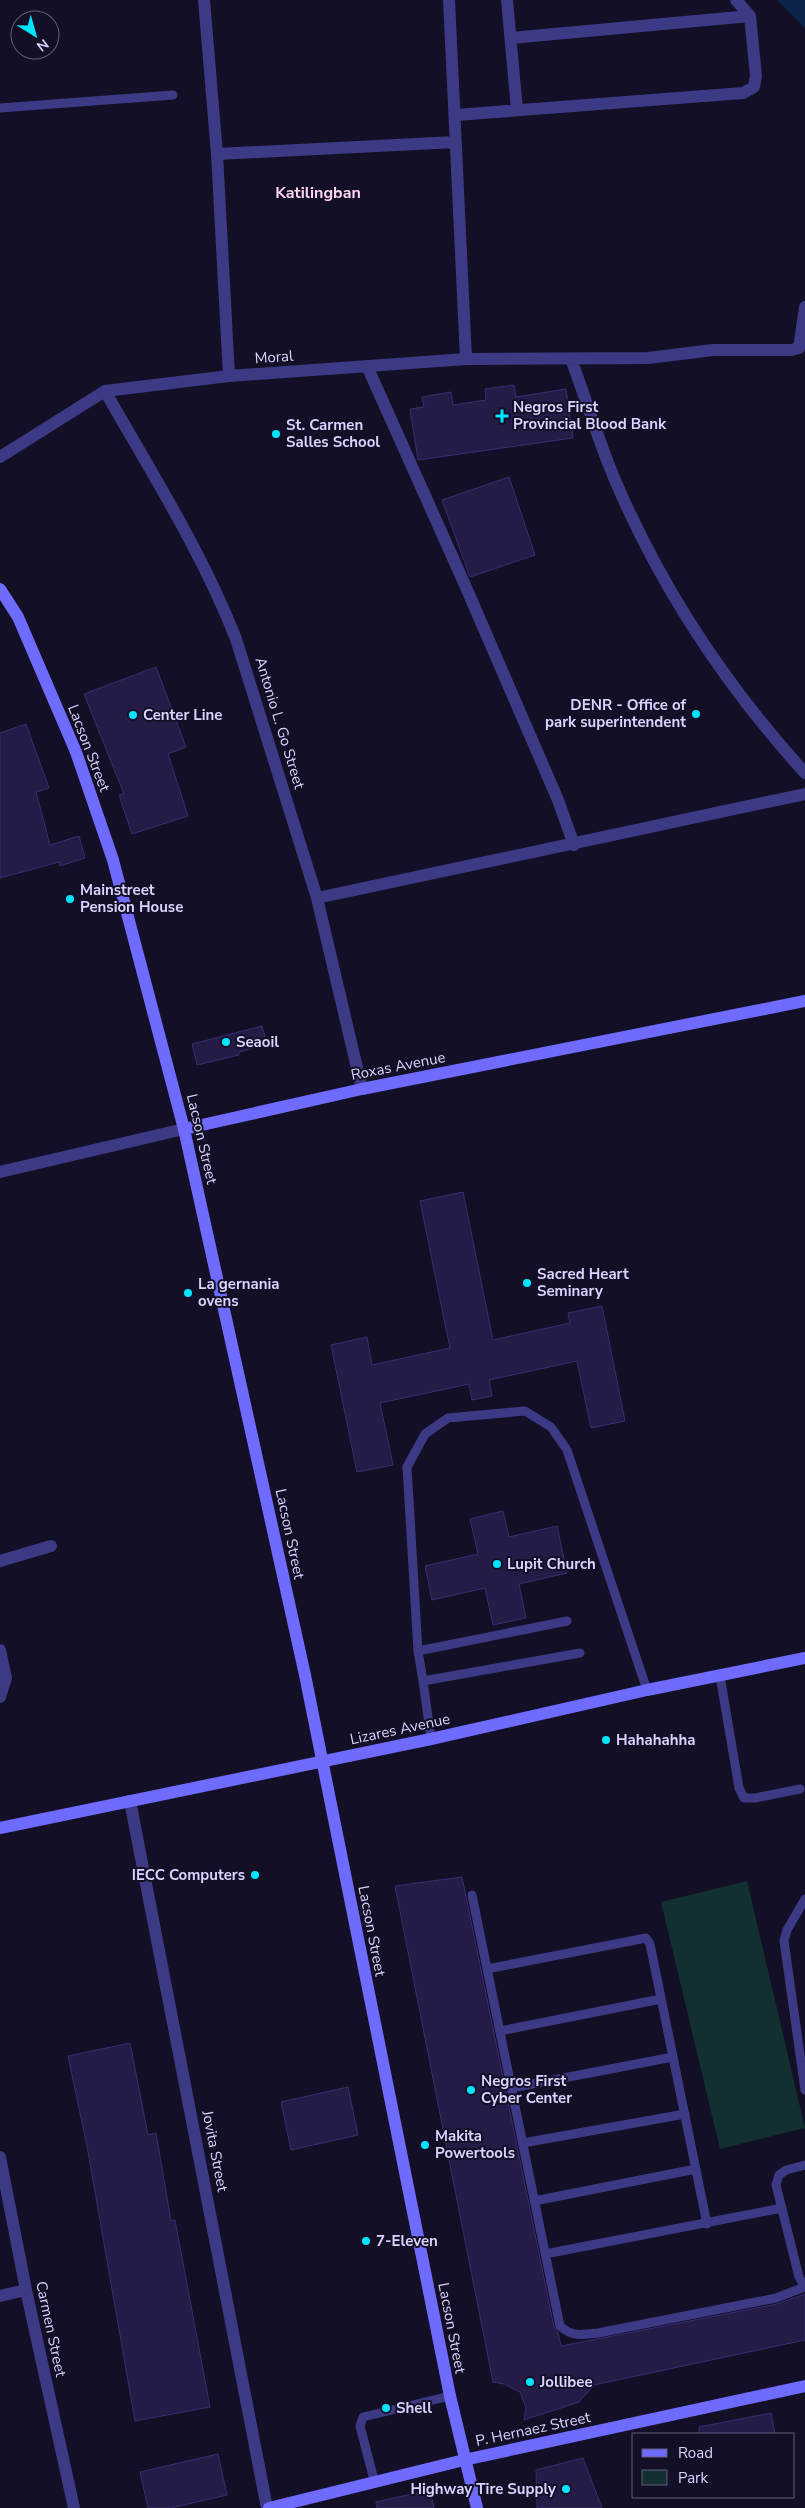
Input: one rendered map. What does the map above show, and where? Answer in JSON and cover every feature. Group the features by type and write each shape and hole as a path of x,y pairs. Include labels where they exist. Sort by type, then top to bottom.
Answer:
{"main road":[{"name":"Lacson Street","path":"0,588 18,617 76,752 107,842 184,1129 304,1675 450,2396 464,2460 478,2508"},
{"name":"Roxas Avenue","path":"184,1129 362,1089 805,1001"},
{"name":"Lizares Avenue","path":"0,1828 431,1740 647,1690 805,1658"},
{"name":"P. Hernaez Street","path":"268,2508 374,2480 805,2386"}],"street":[{"path":"204,0 217,154 229,376"},
{"path":"449,0 456,115 455,142 466,359"},
{"path":"507,0 518,110"},
{"path":"456,115 743,93 754,88 756,76 750,16 736,0"},
{"path":"511,38 750,16"},
{"path":"217,154 455,142"},
{"name":"Moral","path":"0,457 105,391 229,376 466,359 553,357 571,359 648,358 713,350 791,350 799,348 805,307"},
{"path":"571,359 614,479 664,582 745,704 805,773"},
{"path":"367,366 558,800 574,845"},
{"name":"Antonio L. Go Street","path":"105,391 199,557 222,602 248,675 317,898 362,1089"},
{"path":"317,898 574,845 805,794"},
{"name":"Roxas Avenue","path":"0,1172 184,1129"},
{"path":"0,1561 51,1546"},
{"path":"0,1650 6,1678 0,1697"},
{"name":"Jovita Street","path":"130,1801 268,2508"},
{"name":"Carmen Street","path":"0,2157 26,2290 74,2508"},
{"path":"0,2296 26,2290"}],"lane":[{"path":"0,108 173,95"},
{"path":"431,1740 418,1651 407,1467 424,1434 448,1418 525,1411 551,1428 567,1450 647,1690"},
{"path":"418,1651 568,1621"},
{"path":"423,1682 580,1653"},
{"path":"720,1676 739,1788 744,1798 755,1798 800,1789"},
{"path":"472,1895 560,2326 568,2333 580,2336 776,2298 805,2287 799,2276 776,2185 779,2175 786,2170 805,2165"},
{"path":"805,1899 787,1930 784,1941 805,2090"},
{"path":"487,1969 646,1938 650,1944 708,2224"},
{"path":"500,2031 661,1999"},
{"path":"512,2088 673,2057"},
{"path":"523,2143 685,2114"},
{"path":"534,2201 696,2169"},
{"path":"545,2254 708,2224 782,2208"},
{"path":"374,2480 360,2426 363,2418 450,2396"}],"green space":[{"path":"747,1881 805,2128 720,2149 661,1902"}],"water":[{"path":"777,0 805,0 805,28"}],"building":[{"path":"514,385 516,397 566,389 573,438 418,460 410,409 424,407 422,397 451,392 453,405 486,400 485,389"},
{"path":"509,477 535,555 470,577 442,500"},
{"path":"156,667 186,747 168,754 188,816 132,834 119,795 124,794 84,694"},
{"path":"26,724 49,788 36,792 50,845 79,836 85,858 60,866 59,862 0,878 0,733"},
{"path":"262,1026 267,1044 239,1052 239,1055 197,1065 192,1044"},
{"path":"463,1192 493,1340 570,1323 568,1313 602,1306 625,1421 591,1428 577,1361 489,1380 492,1396 472,1400 469,1384 380,1403 393,1465 357,1472 331,1345 367,1337 372,1365 450,1348 420,1201"},
{"path":"503,1511 509,1537 557,1526 567,1573 519,1584 526,1618 493,1625 485,1588 432,1600 425,1566 478,1554 470,1519"},
{"name":"Negros First Cyber Center","path":"462,1877 554,2327 558,2332 561,2346 777,2304 805,2294 805,2340 594,2385 579,2402 524,2420 526,2408 520,2392 504,2384 493,2382 395,1886"},
{"path":"130,2043 148,2135 156,2133 171,2221 175,2220 210,2407 135,2421 87,2146 68,2056"},
{"path":"348,2087 358,2135 291,2150 281,2102"},
{"path":"771,2413 775,2433 699,2433 699,2427"},
{"path":"218,2454 227,2495 171,2508 148,2508 140,2472"},
{"name":"Highway Tire Supply","path":"583,2458 602,2508 537,2508 536,2470"},
{"path":"430,2490 434,2508 377,2508 376,2502"}],"place":[{"name":"Negros First Provincial Blood Bank","path":"502,416"},
{"name":"St. Carmen Salles School","path":"276,434"},
{"name":"DENR - Office of park superintendent","path":"696,714"},
{"name":"Center Line","path":"133,715"},
{"name":"Mainstreet Pension House","path":"70,899"},
{"name":"Seaoil","path":"226,1042"},
{"name":"Sacred Heart Seminary","path":"527,1283"},
{"name":"La gernania ovens","path":"188,1293"},
{"name":"Lupit Church","path":"497,1564"},
{"name":"Hahahahha","path":"606,1740"},
{"name":"IECC Computers","path":"255,1875"},
{"name":"Negros First Cyber Center","path":"471,2090"},
{"name":"Makita Powertools","path":"425,2145"},
{"name":"7-Eleven","path":"366,2241"},
{"name":"Jollibee","path":"530,2382"},
{"name":"Shell","path":"386,2408"},
{"name":"Highway Tire Supply","path":"566,2489"}],"district":[{"name":"Katilingban","path":"318,192"}]}
